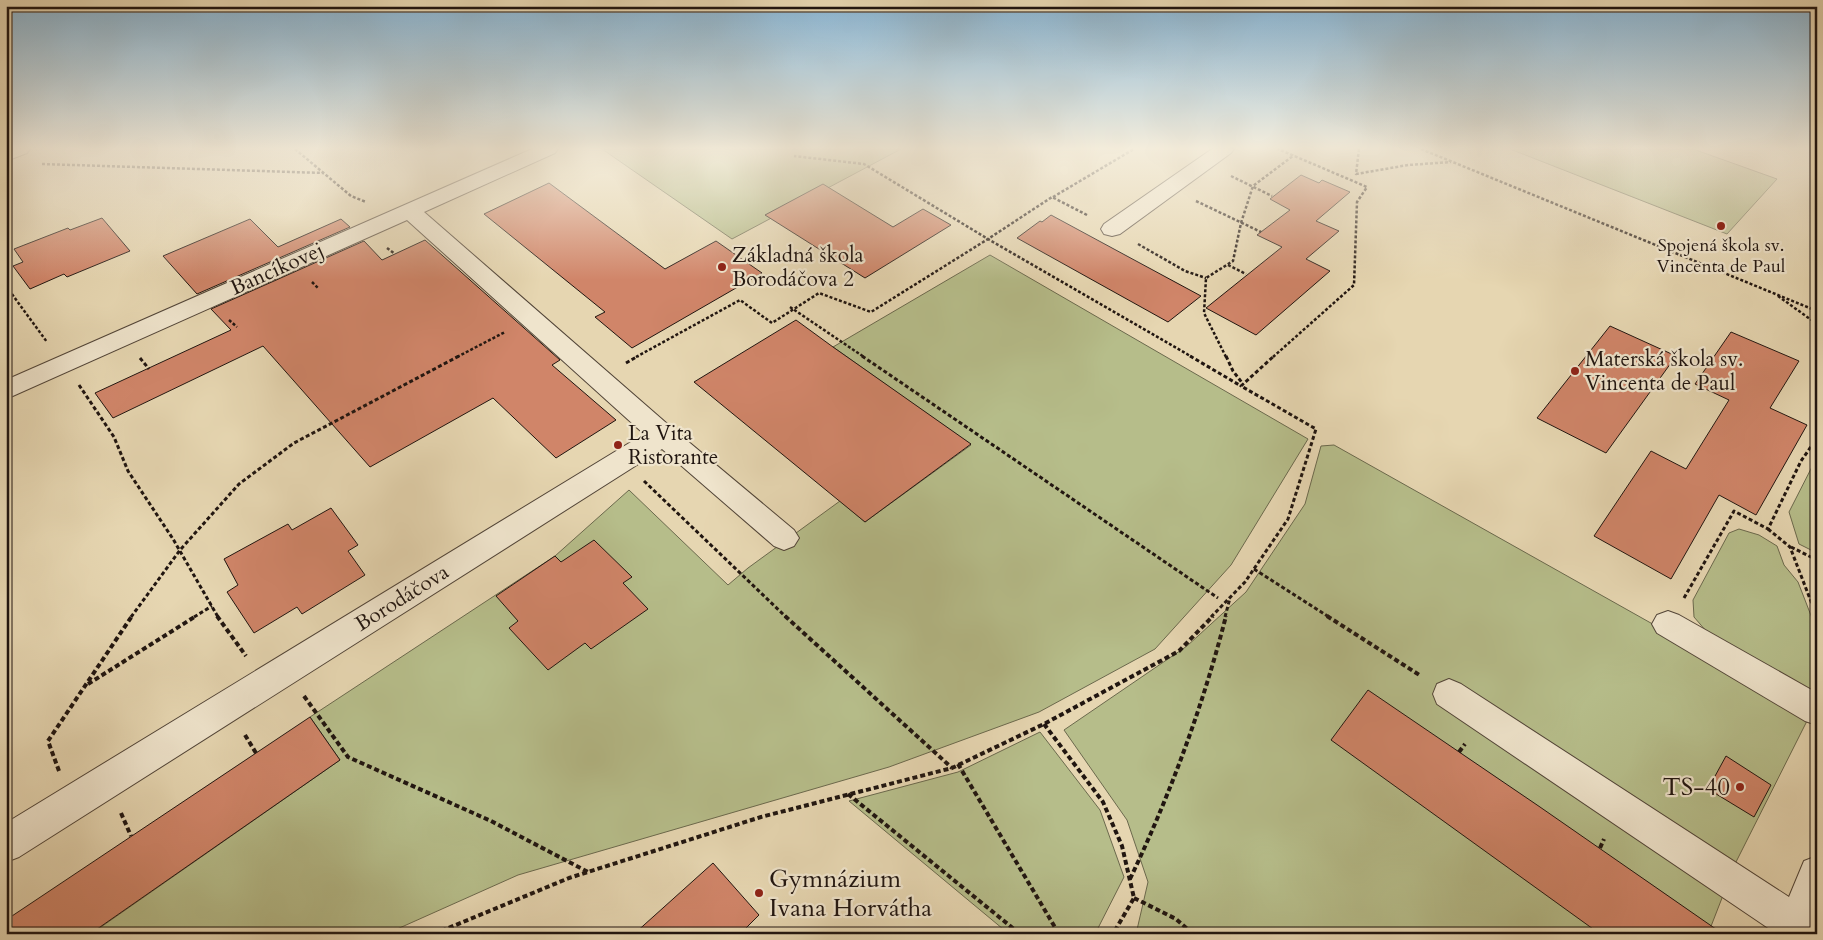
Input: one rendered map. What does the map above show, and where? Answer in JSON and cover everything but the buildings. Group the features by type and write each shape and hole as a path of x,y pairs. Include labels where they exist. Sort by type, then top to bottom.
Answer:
{"street":[{"name":"Bancíkovej","path":"6,390 446,193"},
{"path":"1112,229 1161,193"},
{"path":"403,212 531,318 663,435 784,538"},
{"name":"Borodáčova","path":"6,844 663,435"},
{"path":"1668,624 1817,710"},
{"path":"1449,694 1794,929 1817,874"}],"path":[{"path":"347,193 351,196 403,212"},
{"path":"434,934 569,878 761,817 952,768 1044,724 1179,651 1231,597 1254,569 1288,519 1316,429 912,193"},
{"path":"598,377 648,352 740,300 772,323 792,308 819,293 871,312 1059,193"},
{"path":"1178,193 1261,232"},
{"path":"1206,278 1233,261 1241,223 1251,193"},
{"path":"1266,193 1272,196"},
{"path":"1242,385 1354,285 1357,202 1362,193"},
{"path":"1529,193 1817,311"},
{"path":"1052,197 1185,271 1206,278"},
{"path":"1228,264 1246,274"},
{"path":"1206,278 1204,313 1242,385"},
{"path":"6,286 64,364 114,437 128,471 180,550 221,622 265,683"},
{"path":"1774,293 1817,324"},
{"path":"792,308 1218,598"},
{"path":"71,804 48,741 140,604 180,550 239,484 294,443 531,318"},
{"path":"1768,529 1802,461 1817,437"},
{"path":"1668,624 1734,512 1768,529 1790,546 1817,560"},
{"path":"1790,546 1817,617"},
{"path":"1254,569 1449,694"},
{"path":"752,586 952,768"},
{"path":"1130,879 1156,825 1208,684 1231,597"},
{"path":"86,685 212,606"},
{"path":"303,695 348,757 491,821 588,872"},
{"path":"1044,724 1103,802 1122,846 1134,898 1113,934"},
{"path":"958,764 1059,934"},
{"path":"848,794 1020,934"},
{"path":"1134,898 1176,919 1193,934"}],"green space":[{"path":"665,193 819,193 732,239"},
{"path":"1622,193 1764,193 1727,234"},
{"path":"990,255 1308,439 1231,565 1155,649 1039,712 889,767 518,875 386,934 91,934 340,760 310,717 555,556 629,490 728,585 748,568 840,501 865,522 971,445 833,347"},
{"path":"1334,445 1811,713 1736,862 1708,934 1136,934 1148,882 1127,820 1064,730 1187,646 1246,592 1305,504 1321,446"},
{"path":"1817,457 1817,553 1799,544 1789,512"},
{"path":"1739,529 1759,535 1777,546 1784,565 1798,582 1817,631 1817,678 1809,695 1713,639 1694,617 1693,600 1729,533"},
{"path":"1040,732 1100,810 1124,877 1095,934 1009,934 849,801 958,772"}],"place":[{"name":"Spojená škola sv. Vincenta de Paul","path":"1721,226"},
{"name":"Základná škola Borodáčova 2","path":"722,267"},
{"name":"Materská škola sv. Vincenta de Paul","path":"1575,371"},
{"name":"La Vita Ristorante","path":"618,445"},
{"name":"TS-40","path":"1740,787"},
{"name":"Gymnázium Ivana Horvátha","path":"759,893"}]}
